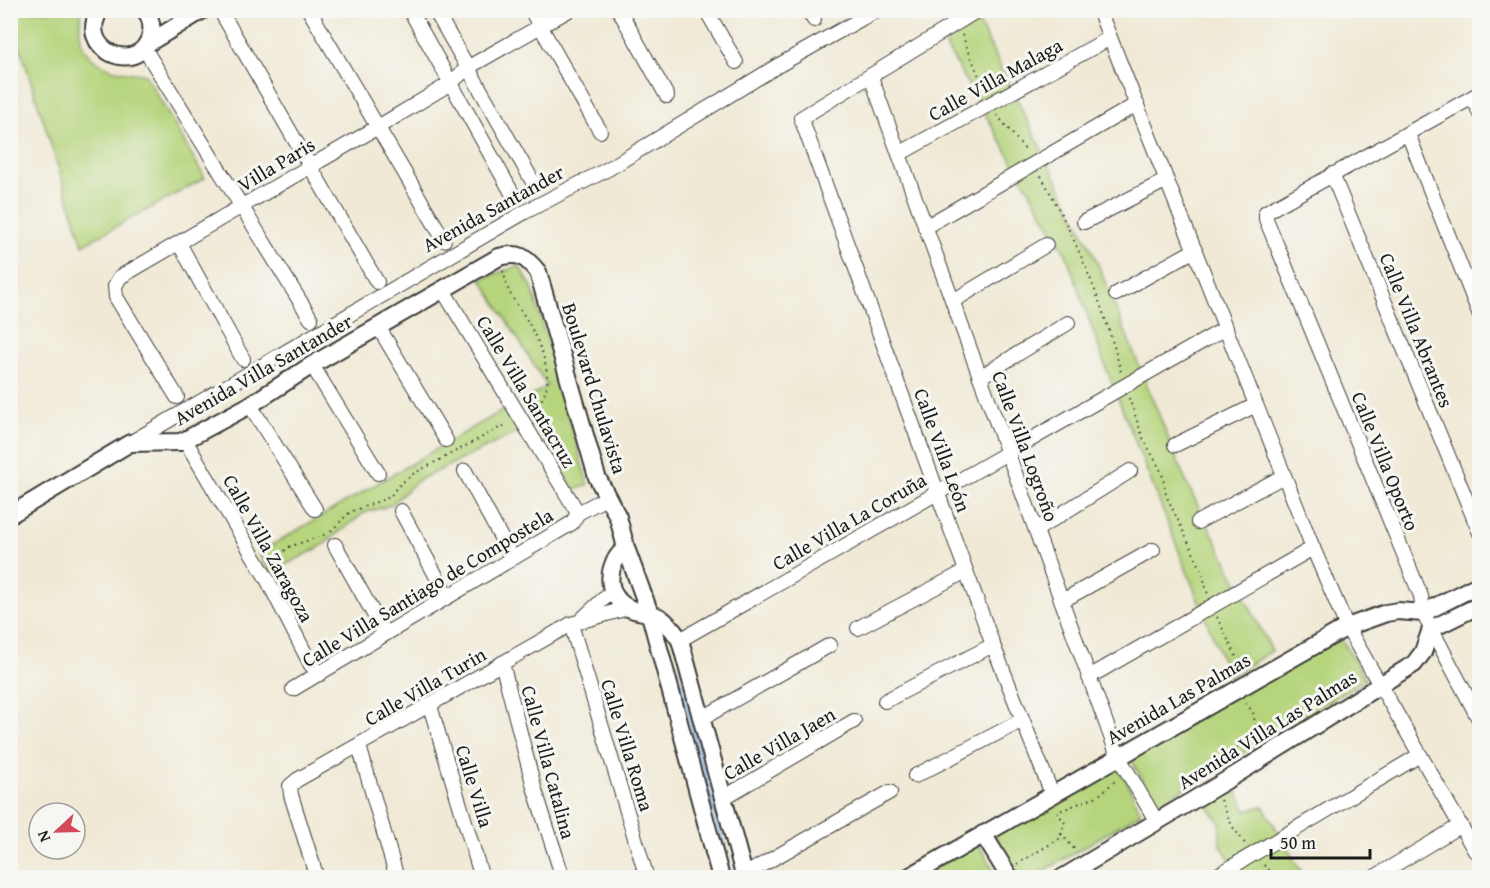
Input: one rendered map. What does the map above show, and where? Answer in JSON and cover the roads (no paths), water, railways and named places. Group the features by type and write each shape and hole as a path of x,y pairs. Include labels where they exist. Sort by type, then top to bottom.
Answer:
{"street":[{"path":"100,10 94,31 102,48 118,56 136,54 203,10"},
{"path":"145,10 151,25 146,46 311,319"},
{"path":"220,10 377,282"},
{"path":"309,10 444,240"},
{"path":"410,10 512,194"},
{"path":"435,10 533,182"},
{"path":"531,10 600,131"},
{"name":"Villa Paris","path":"177,397 116,297 115,286 120,278 378,127 451,83 467,68 569,10"},
{"path":"619,10 667,96"},
{"path":"706,10 735,62"},
{"name":"Avenida Santander","path":"130,443 523,213 608,169 779,65 878,10"},
{"path":"871,77 978,10"},
{"path":"1099,10 1284,476 1347,627 1475,851"},
{"name":"Calle Villa Malaga","path":"899,153 1110,38"},
{"name":"Calle Villa León","path":"871,77 805,113 801,118 1021,721 1052,794"},
{"name":"Calle Villa Logroño","path":"871,77 1122,763 1157,822"},
{"path":"1332,174 1476,95 1479,114"},
{"path":"926,227 1137,105"},
{"path":"1408,134 1479,315"},
{"name":"Calle Villa Oporto","path":"1332,174 1266,212 1266,219 1420,596 1423,613 1479,721"},
{"name":"Calle Villa Abrantes","path":"1332,174 1479,533"},
{"path":"1084,222 1167,180"},
{"path":"179,243 243,358"},
{"path":"953,301 1046,245"},
{"path":"1116,294 1195,250"},
{"name":"Boulevard Chulavista","path":"499,257 513,254 526,257 538,272 597,477 618,517 626,548 649,610 721,878"},
{"name":"Avenida Villa Santander","path":"10,515 130,443 185,440 250,405 312,365 499,257"},
{"name":"Calle Villa Santacruz","path":"443,290 578,513"},
{"path":"980,377 1068,323"},
{"path":"379,328 446,440"},
{"name":"Calle Villa La Coruña","path":"680,640 1226,328"},
{"path":"312,365 378,473"},
{"path":"250,405 315,508"},
{"path":"1175,445 1256,405"},
{"name":"Calle Villa Zaragoza","path":"185,440 267,579 311,665 320,674"},
{"path":"465,471 512,558"},
{"path":"1036,530 1130,471"},
{"path":"1198,522 1284,476"},
{"name":"Calle Villa Santiago de Compostela","path":"293,689 572,523 578,513 608,497"},
{"path":"401,511 447,597"},
{"path":"335,545 385,634"},
{"path":"626,548 618,554 612,564 610,577 612,591 628,608 649,610"},
{"path":"1089,677 1313,548"},
{"path":"1062,601 1153,550"},
{"path":"858,628 966,571"},
{"name":"Avenida Las Palmas","path":"907,878 1052,794 1122,763 1233,690 1347,627 1386,613 1398,611 1423,613 1479,584"},
{"name":"Calle Villa Turin","path":"576,623 612,591"},
{"path":"1431,629 1479,605"},
{"name":"Calle Villa Turin","path":"317,878 290,786 502,663 576,623 628,608"},
{"name":"Boulevard Chulavista","path":"649,610 662,619 680,640 745,876"},
{"name":"Calle Villa Roma","path":"576,623 647,878"},
{"name":"Avenida Villa Las Palmas","path":"1062,878 1214,788 1414,664 1424,652 1431,629"},
{"path":"701,719 830,645"},
{"path":"885,701 993,645"},
{"name":"Calle Villa Catalina","path":"502,663 534,787 561,872"},
{"name":"Calle Villa","path":"430,706 482,878"},
{"name":"Calle Villa Jaen","path":"723,798 854,721"},
{"path":"915,776 1021,721"},
{"path":"359,746 397,878"},
{"path":"1213,878 1420,755"},
{"path":"745,876 891,792"},
{"path":"1373,878 1461,825"},
{"path":"983,834 1008,874"}],"waterway":[{"path":"675,663 732,878"}]}
